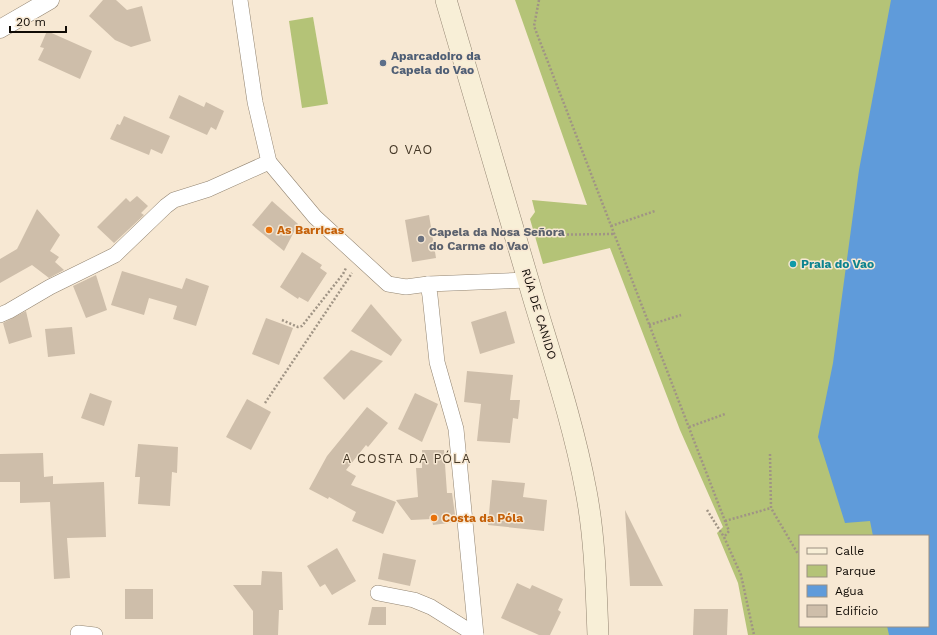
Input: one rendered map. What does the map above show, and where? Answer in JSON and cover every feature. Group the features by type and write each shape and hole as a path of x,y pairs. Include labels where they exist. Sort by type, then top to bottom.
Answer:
{"main road":[{"name":"RÚA DE CANIDO","path":"446,0 572,427 587,491 594,552 598,635"}],"street":[{"path":"0,29 50,0"},
{"path":"240,0 255,102 269,162 315,217 388,284 406,287 428,284 529,280"},
{"path":"0,315 63,280 115,255 174,200 209,189 269,162"},
{"path":"428,284 437,362 456,429 476,635"},
{"path":"378,593 414,600 431,606 476,635"},
{"path":"78,633 95,635"}],"path":[{"path":"539,0 534,26 729,531 724,537"},
{"path":"611,226 655,211"},
{"path":"530,235 614,234"},
{"path":"282,320 298,327 302,326 343,274 346,268"},
{"path":"264,403 352,272"},
{"path":"649,324 682,315"},
{"path":"689,427 725,414"},
{"path":"770,454 771,508 798,554"},
{"path":"725,521 771,508"},
{"path":"707,510 724,537 741,575 754,635"}],"green space":[{"name":"Praia do Vao","path":"515,0 937,0 937,635 748,635 738,583 717,533 723,527 680,430 610,248 543,264 530,219 535,212 532,200 587,205"},
{"path":"313,17 328,104 302,108 289,21"}],"water":[{"path":"891,0 937,0 937,635 889,635 887,627 929,627 929,535 873,535 870,521 845,523 818,437 833,363 859,170"}],"building":[{"path":"103,0 116,0 127,10 142,6 151,41 131,47 115,40 89,16"},
{"path":"47,31 92,51 80,79 38,60 44,48 40,47"},
{"path":"179,95 204,107 206,102 224,111 216,130 211,127 207,135 169,118"},
{"path":"124,116 170,136 162,154 151,149 149,155 110,139 117,124 120,125"},
{"path":"137,196 148,206 141,213 144,215 114,243 97,227 126,198 130,202"},
{"path":"272,201 298,224 284,251 252,225"},
{"path":"37,209 60,235 50,251 59,257 55,262 64,270 49,278 32,265 0,283 0,259 17,249"},
{"name":"Capela da Nosa Señora do Carme do Vao","path":"429,215 436,258 412,262 405,220"},
{"path":"302,252 322,265 320,268 327,273 308,302 299,297 298,299 280,287"},
{"path":"122,271 182,289 186,278 209,286 196,326 173,319 177,306 149,298 144,315 111,305"},
{"path":"96,275 107,310 86,318 73,286"},
{"path":"371,304 402,340 391,356 351,331"},
{"path":"26,311 32,337 9,344 3,323"},
{"path":"506,311 515,343 480,354 471,322"},
{"path":"266,318 293,328 279,365 252,354"},
{"path":"72,327 75,354 48,357 45,329"},
{"path":"351,350 383,361 344,400 323,378"},
{"path":"467,371 513,375 510,400 520,400 518,419 513,418 510,443 477,441 481,404 464,402"},
{"path":"90,393 112,401 104,426 81,418"},
{"path":"415,393 438,404 422,442 398,429"},
{"path":"247,399 271,412 251,450 226,437"},
{"path":"367,407 388,423 368,447 366,445 346,470 356,476 351,485 396,502 383,534 352,521 356,512 329,497 328,499 309,489 327,456"},
{"path":"138,444 178,447 177,473 172,472 170,506 138,504 140,477 135,477"},
{"path":"422,450 444,450 447,493 452,493 456,522 433,525 432,519 411,520 396,500 418,497 416,468 422,468"},
{"path":"43,453 44,477 53,476 53,484 104,482 106,537 67,538 70,578 54,579 50,502 20,503 20,482 0,482 0,454"},
{"path":"492,480 525,483 523,497 547,500 544,531 488,525"},
{"path":"625,510 663,586 630,586"},
{"path":"337,548 356,581 332,595 325,584 320,587 307,566"},
{"path":"383,553 416,560 410,586 378,579"},
{"path":"262,571 282,572 283,610 279,610 278,635 253,635 253,611 233,585 261,585"},
{"path":"517,583 530,589 532,585 563,599 558,610 561,612 550,635 539,635 501,618"},
{"path":"125,589 153,589 153,619 125,619"},
{"path":"372,607 386,607 386,625 368,625"},
{"path":"694,609 728,609 727,635 693,635"}],"place":[{"name":"Aparcadoiro da Capela do Vao","path":"383,63"},
{"name":"As Barricas","path":"269,230"},
{"name":"Capela da Nosa Señora do Carme do Vao","path":"421,239"},
{"name":"Praia do Vao","path":"793,264"},
{"name":"Costa da Póla","path":"434,518"}],"district":[{"name":"O VAO","path":"411,149"},
{"name":"A COSTA DA PÓLA","path":"407,458"}]}
